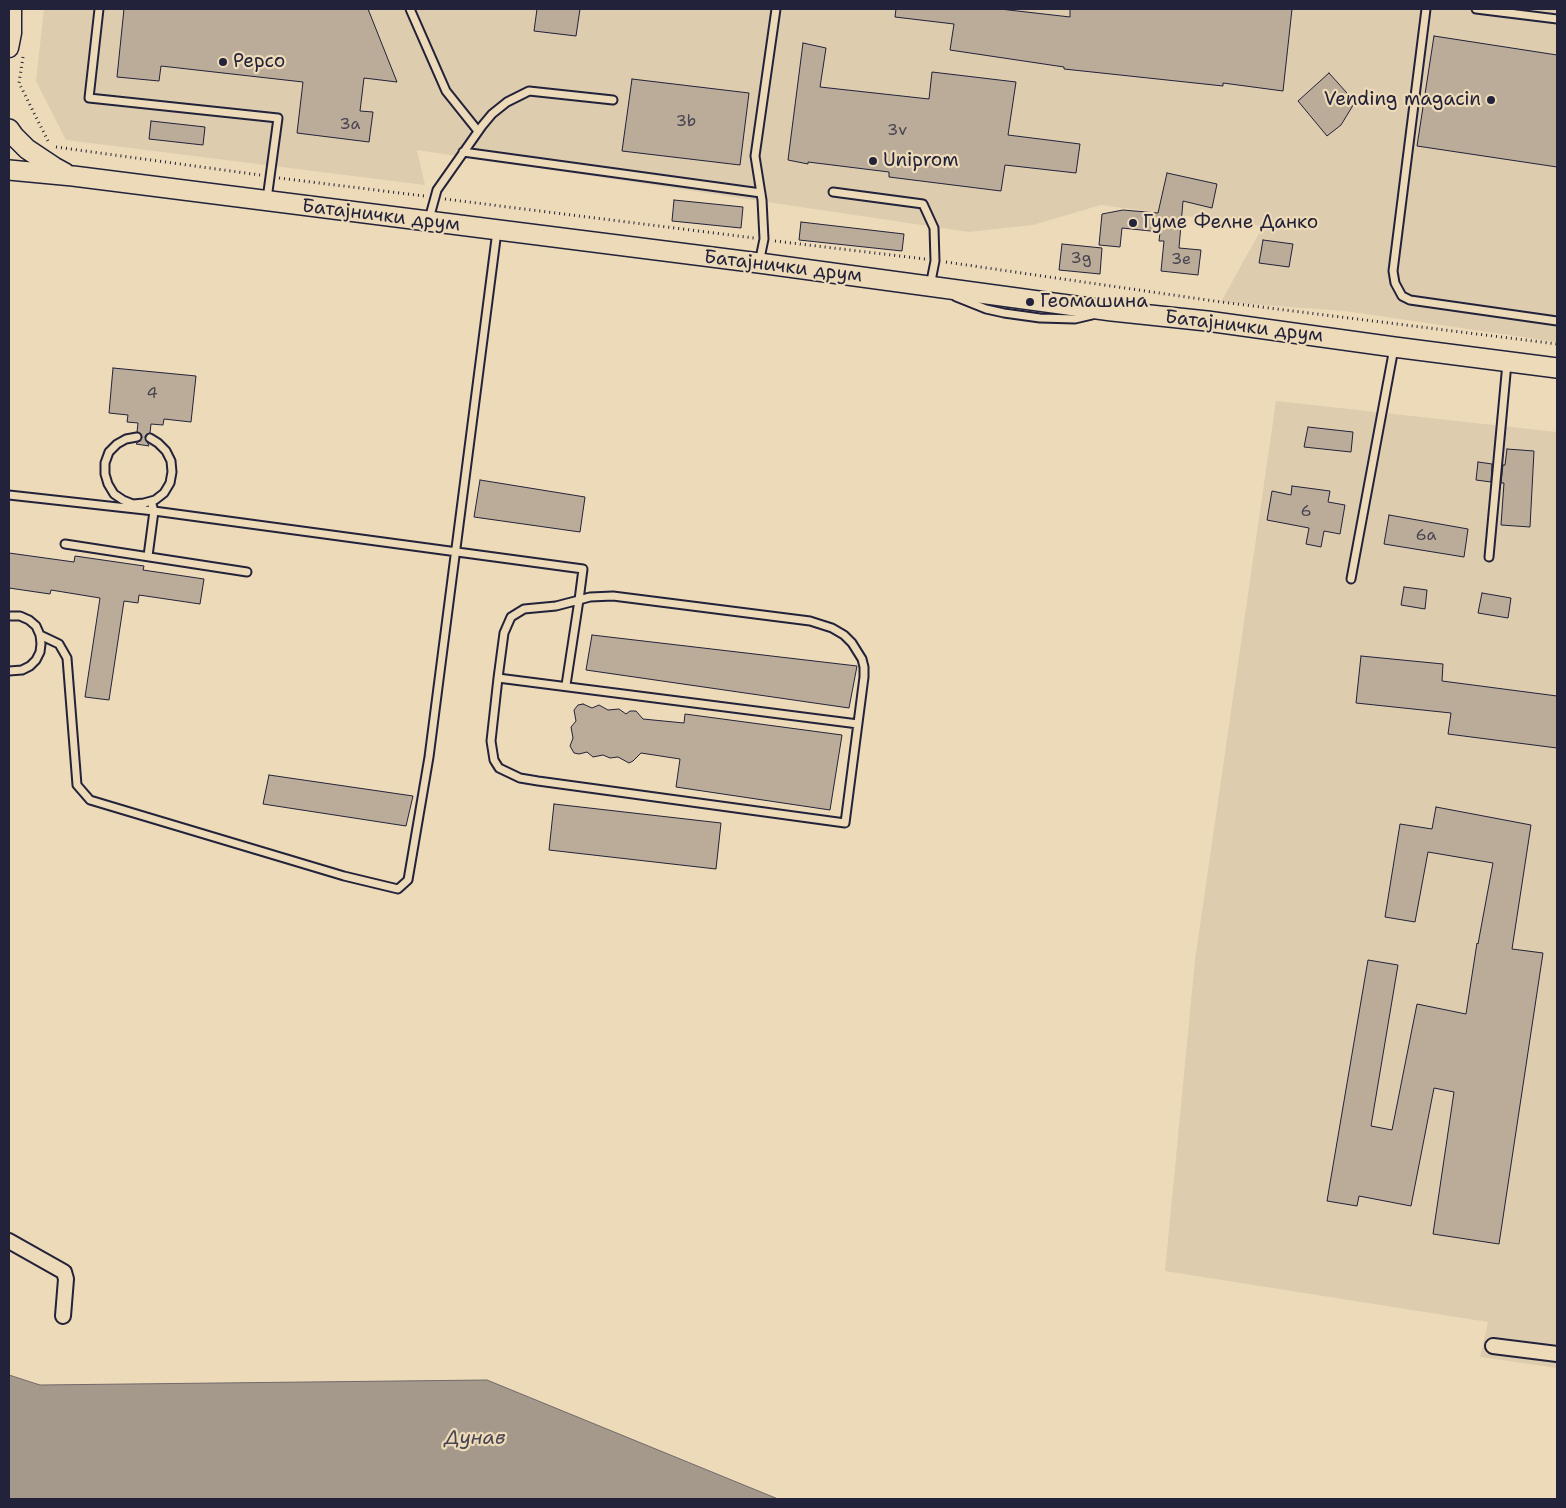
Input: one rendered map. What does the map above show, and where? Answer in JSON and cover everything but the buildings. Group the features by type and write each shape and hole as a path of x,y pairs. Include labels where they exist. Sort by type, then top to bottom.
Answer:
{"main road":[{"path":"9,128 27,149 54,167 73,176"},
{"name":"Батајнички друм","path":"9,170 73,176 759,263 1112,311 1207,321 1557,368"}],"street":[{"path":"12,9 12,33 16,52"},
{"path":"9,1241 64,1272 66,1279 63,1316"},
{"path":"1493,1346 1557,1354"}],"lane":[{"path":"99,9 89,98 278,118 267,202"},
{"path":"410,9 446,91 478,131"},
{"path":"759,263 764,240 761,193 755,156 776,9"},
{"path":"1426,9 1393,271 1395,283 1402,296 1410,300 1557,320"},
{"path":"1476,9 1557,19"},
{"path":"429,222 436,190 478,131 492,114 507,102 528,91 612,100"},
{"path":"463,152 761,193"},
{"path":"833,192 923,204 934,228 935,261 933,287"},
{"path":"40,635 59,644 67,658 76,785 90,800 344,876 398,889 408,880 429,757 497,231"},
{"path":"1351,578 1394,347"},
{"path":"1489,557 1507,360"},
{"path":"136,437 126,438 117,444 109,452 105,463 105,474 114,494 133,504 155,500 170,483 171,461 166,451 150,438"},
{"path":"9,495 154,511 583,569 566,686"},
{"path":"148,556 154,511 151,501"},
{"path":"65,544 247,572"},
{"path":"598,596 613,596 810,620 832,628 844,635 852,643 862,659 864,677 845,823 538,781 509,774 499,768 492,752 491,741 498,678 504,633 511,617 524,609 556,606 598,596"},
{"path":"9,616 20,616 29,620 36,626 40,635 40,652 36,660 22,670 9,671"},
{"path":"498,678 858,724"}],"path":[{"path":"16,52 19,83 51,146 434,198 935,261 1220,302 1557,344"}],"shaded area":[{"path":"44,9 1557,9 1557,342 1345,311 1221,302 1263,226 1101,205 1033,225 969,232 417,150 425,185 66,140 36,81"},
{"path":"1276,401 1557,432 1557,1368 1480,1357 1488,1322 1165,1271 1195,960"}],"water":[{"name":"Дунав","path":"9,1375 40,1385 487,1380 778,1499 9,1499"}],"place":[{"name":"Pepco","path":"223,62"},
{"name":"Vending magacin","path":"1491,100"},
{"name":"Uniprom","path":"873,161"},
{"name":"Гуме Фелне Данко","path":"1133,223"},
{"name":"Геомашина","path":"1030,302"}]}
